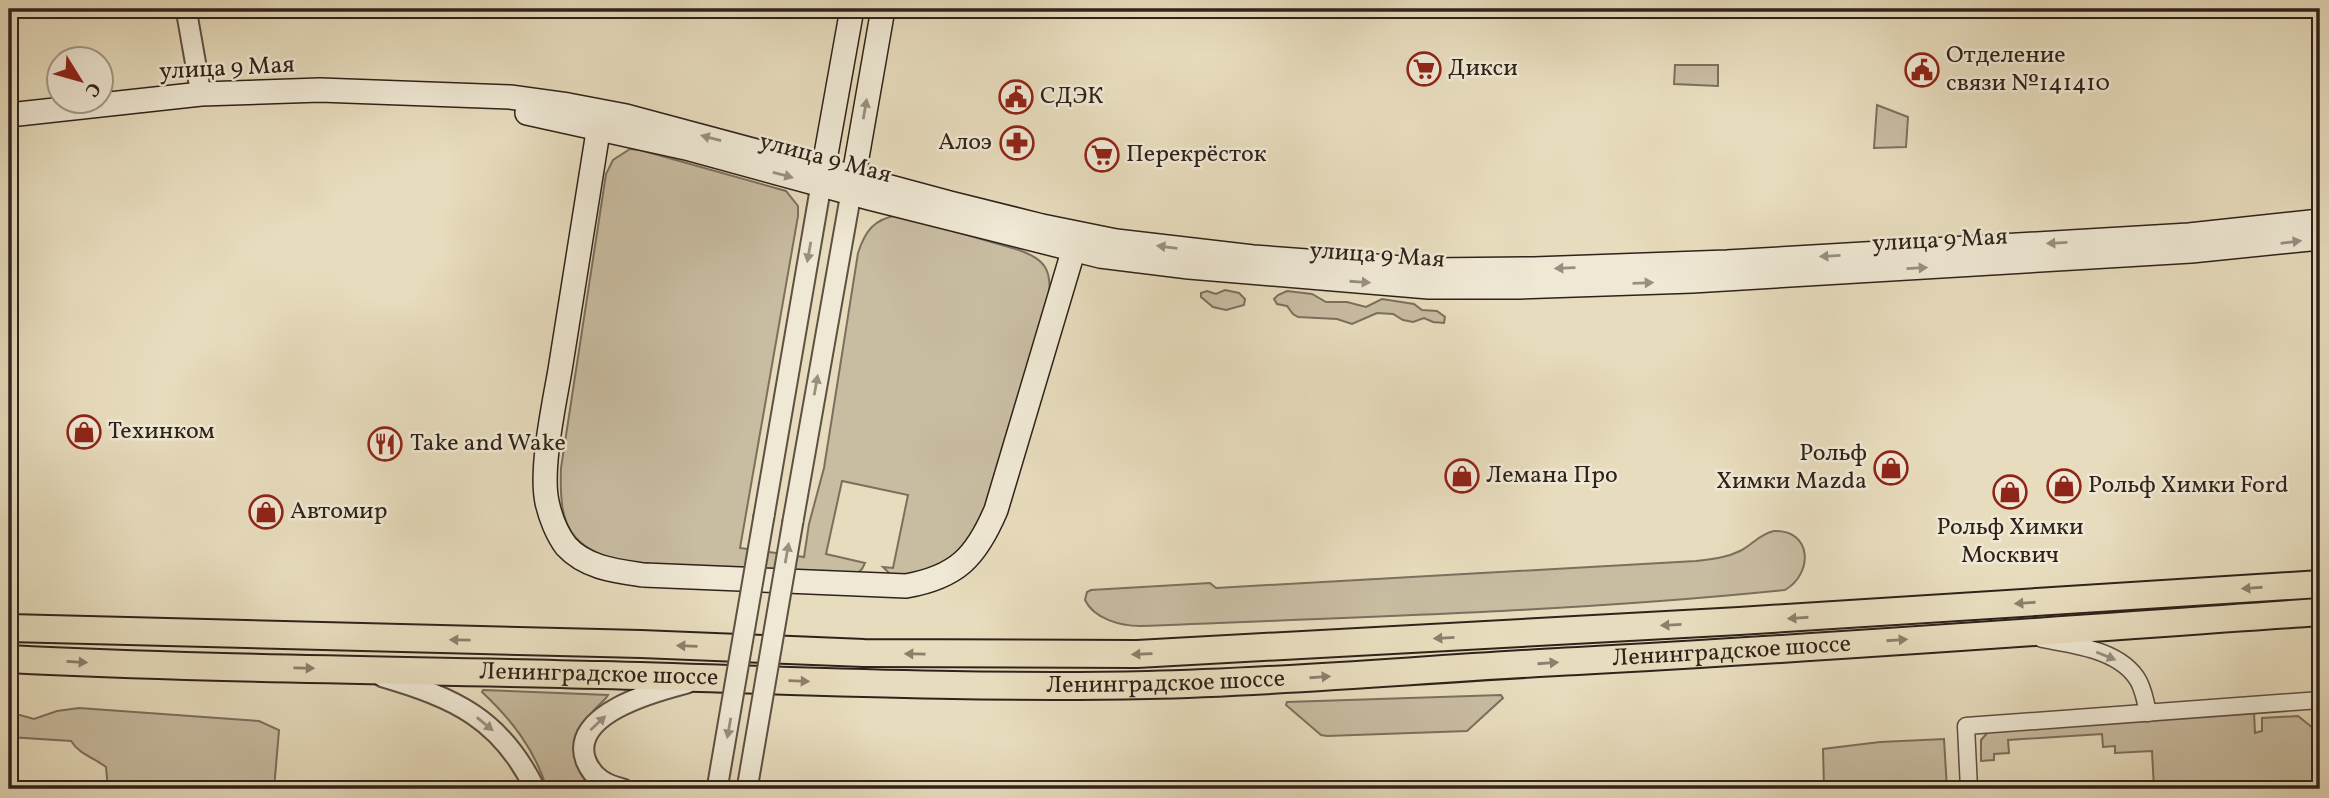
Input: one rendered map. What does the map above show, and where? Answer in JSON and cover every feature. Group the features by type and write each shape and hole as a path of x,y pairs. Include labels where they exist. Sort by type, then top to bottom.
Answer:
{"highway":[{"name":"Ленинградское шоссе","path":"9,628 641,644 864,653 1137,654 1752,621 2320,584"},
{"name":"Ленинградское шоссе","path":"9,659 125,665 860,684 1017,687 1230,683 2320,612"}],"main road":[{"path":"822,177 852,9"},
{"path":"852,185 883,9"},
{"name":"улица 9 Мая","path":"9,115 201,94 320,90 510,97 852,185 1042,226 1076,242 1133,261 1429,287 1692,281 2191,251 2320,238"},
{"path":"600,119 545,472 547,502 566,545 579,557 607,570 644,575 906,586 931,582 949,573 967,559 978,545 996,510 1076,242"},
{"name":"улица 9 Мая","path":"1076,242 1116,241 1253,257 1430,270 1534,270 2137,239 2320,221"}],"street":[{"path":"186,9 201,94"},
{"path":"717,789 822,177"},
{"path":"747,789 852,185"},
{"path":"2016,633 2096,652 2119,662 2140,683 2148,713"},
{"path":"356,669 423,689 458,704 487,724 509,746 525,768 535,789"},
{"path":"623,789 606,783 592,772 583,744 589,732 599,720 618,707 648,693 707,678"},
{"path":"1969,789 1966,726 2320,700"}],"shaded area":[{"path":"1675,65 1718,65 1718,86 1674,84"},
{"path":"1877,105 1908,117 1906,147 1874,148"},
{"path":"630,149 786,191 798,206 740,548 804,557 809,524 824,468 858,253 872,227 898,215 1019,250 1040,261 1049,279 1049,296 982,520 963,550 934,570 893,577 883,567 893,568 908,495 842,481 826,554 865,563 855,575 627,563 592,550 571,532 562,505 561,468 606,174 613,160"},
{"path":"1225,290 1239,293 1245,299 1244,305 1226,310 1213,307 1201,297 1201,293 1207,291 1216,294"},
{"path":"1287,291 1312,294 1326,302 1347,302 1366,307 1382,299 1414,304 1422,310 1437,311 1445,317 1444,323 1424,318 1413,322 1393,314 1377,313 1352,324 1337,319 1298,317 1287,306 1277,304 1274,299"},
{"path":"1774,531 1796,538 1805,554 1801,574 1785,590 1544,609 1140,626 1125,625 1101,617 1085,600 1087,592 1091,590 1210,583 1216,588 1696,561 1735,553"},
{"path":"483,690 608,695 583,727 577,749 580,770 593,789 547,789 536,761 521,736"},
{"path":"1501,695 1503,698 1467,731 1327,736 1321,735 1286,705 1287,702"},
{"path":"79,708 259,721 279,730 274,789 108,789 106,767 82,753 71,741 9,737 9,712 34,719 57,711"},
{"path":"2254,712 2255,733 2262,731 2262,718 2298,716 2313,728 2320,727 2320,789 2154,789 2152,751 2115,753 2115,746 2103,747 2102,734 2008,740 2009,753 1994,754 1994,760 1981,761 1981,740 1989,731"},
{"path":"1944,739 1947,789 1824,789 1823,749 1880,742"}],"place":[{"name":"Дикси","path":"1424,69"},
{"name":"Отделение связи №141410","path":"1922,70"},
{"name":"СДЭК","path":"1016,97"},
{"name":"Алоэ","path":"1017,143"},
{"name":"Перекрёсток","path":"1102,155"},
{"name":"Техинком","path":"84,432"},
{"name":"Take and Wake","path":"385,444"},
{"name":"Рольф Химки Mazda","path":"1891,468"},
{"name":"Лемана Про","path":"1462,476"},
{"name":"Рольф Химки Ford","path":"2064,486"},
{"name":"Рольф Химки Москвич","path":"2010,492"},
{"name":"Автомир","path":"266,512"}]}
